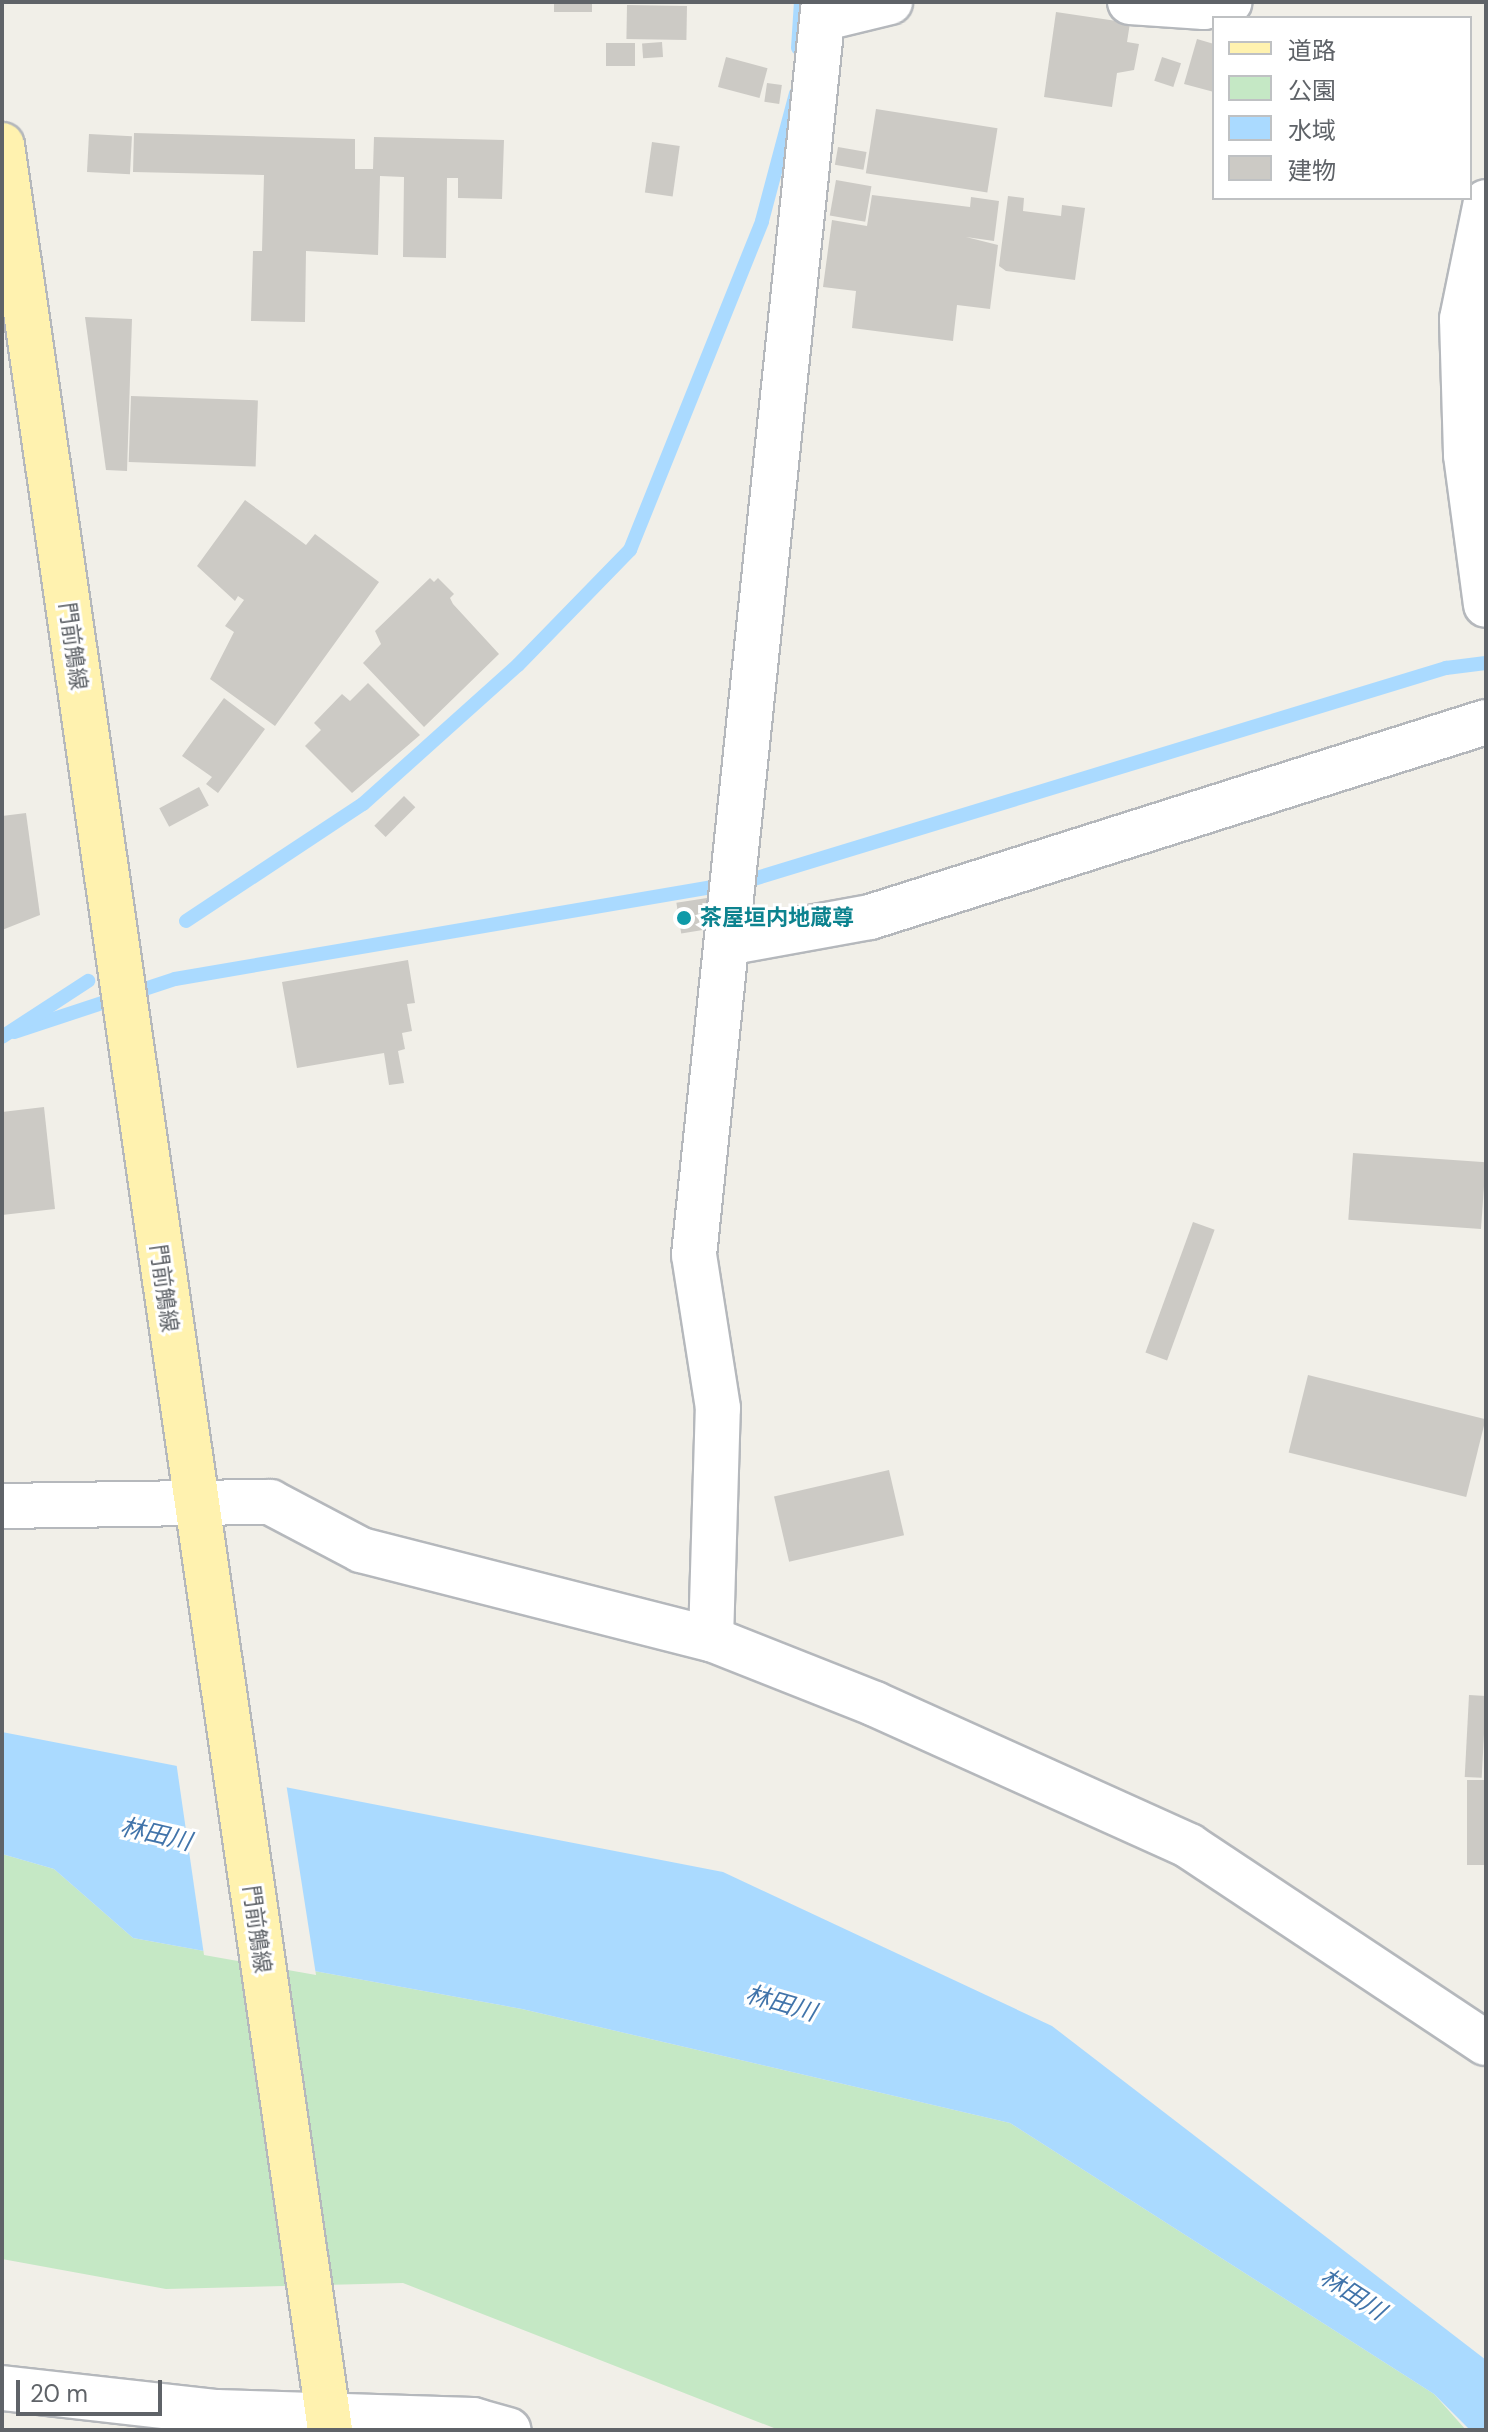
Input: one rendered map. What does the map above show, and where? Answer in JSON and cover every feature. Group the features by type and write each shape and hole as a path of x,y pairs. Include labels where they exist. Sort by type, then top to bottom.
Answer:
{"main road":[{"name":"門前鵤線","path":"2,145 196,1516 327,2408"}],"street":[{"path":"711,1639 718,1408 694,1255 824,10 890,2"},
{"path":"1130,2 1204,7 1230,2"},
{"path":"1486,202 1462,319 1466,455 1486,605"},
{"path":"727,943 870,917 1486,722"},
{"path":"2,1506 196,1516 270,1502 361,1550 711,1639 875,1704 1189,1846 1486,2043"},
{"path":"2,2388 217,2412 327,2408 473,2420 509,2430"}],"green space":[{"path":"2,1854 54,1869 133,1938 522,2009 1010,2123 1434,2394 1466,2430 779,2430 403,2283 166,2289 2,2259"}],"water":[{"name":"林田川","path":"2,1732 723,1872 1052,2026 1486,2360 1486,2430 1470,2430 1434,2394 1010,2123 522,2009 133,1938 54,1869 2,1854"}],"pier":[{"path":"176,1761 286,1783 316,1975 204,1955"}],"building":[{"path":"554,2 592,2 592,12 554,12"},
{"path":"627,5 687,6 686,40 626,39"},
{"path":"1056,12 1130,23 1127,42 1139,44 1134,70 1117,73 1112,107 1044,97"},
{"path":"1197,39 1212,43 1212,91 1184,84"},
{"path":"662,42 663,57 643,58 642,43"},
{"path":"606,43 635,43 635,66 606,66"},
{"path":"726,57 768,68 760,98 718,87"},
{"path":"1162,57 1181,63 1173,87 1154,81"},
{"path":"767,83 782,85 779,104 764,102"},
{"path":"876,109 997,128 987,192 866,173"},
{"path":"134,133 355,139 355,169 373,169 374,137 504,140 502,199 458,198 458,178 447,178 446,258 403,257 404,177 380,176 378,255 306,251 305,322 251,321 253,251 262,251 264,175 133,172"},
{"path":"89,134 132,136 130,174 87,172"},
{"path":"652,142 680,146 673,196 645,193"},
{"path":"838,147 867,152 863,170 835,165"},
{"path":"836,180 871,186 865,222 830,215"},
{"path":"872,195 970,207 971,197 999,201 994,241 966,237 998,245 990,309 957,305 953,341 852,328 856,291 823,287 832,220 867,226"},
{"path":"1008,196 1024,198 1023,211 1061,216 1062,205 1085,208 1075,280 1006,271 999,266"},
{"path":"85,317 132,319 127,471 106,470"},
{"path":"131,396 258,400 256,466 129,462"},
{"path":"245,500 306,545 315,534 379,582 275,726 210,679 234,632 225,626 244,600 238,596 235,601 197,566"},
{"path":"430,578 434,582 438,578 454,594 450,598 453,604 499,654 424,727 363,663 381,644 375,631"},
{"path":"368,683 420,735 352,793 305,746 321,730 314,723 342,694 350,701"},
{"path":"224,698 265,729 218,793 206,784 212,777 182,756"},
{"path":"199,787 209,806 169,827 159,808"},
{"path":"404,796 415,807 386,837 374,826"},
{"path":"26,813 40,915 2,930 2,816"},
{"path":"707,898 712,929 681,933 676,903"},
{"path":"408,960 415,1003 407,1004 412,1031 402,1033 405,1049 398,1051 404,1083 389,1085 384,1053 297,1068 282,982"},
{"path":"44,1107 55,1209 2,1215 2,1112"},
{"path":"1353,1153 1486,1162 1481,1229 1348,1220"},
{"path":"1193,1222 1215,1230 1167,1360 1145,1353"},
{"path":"1308,1375 1486,1419 1466,1497 1289,1453"},
{"path":"889,1470 904,1535 789,1562 774,1497"},
{"path":"1469,1695 1486,1696 1482,1778 1465,1777"},
{"path":"1467,1780 1486,1780 1486,1865 1467,1865"}],"waterway":[{"path":"798,48 801,2"},
{"path":"186,921 363,804 518,665 630,550 762,221 796,93"},
{"path":"14,1032 175,979 747,881 1446,668 1486,663"},
{"path":"2,1037 88,981"}],"place":[{"name":"茶屋垣内地蔵尊","path":"684,918"}]}
